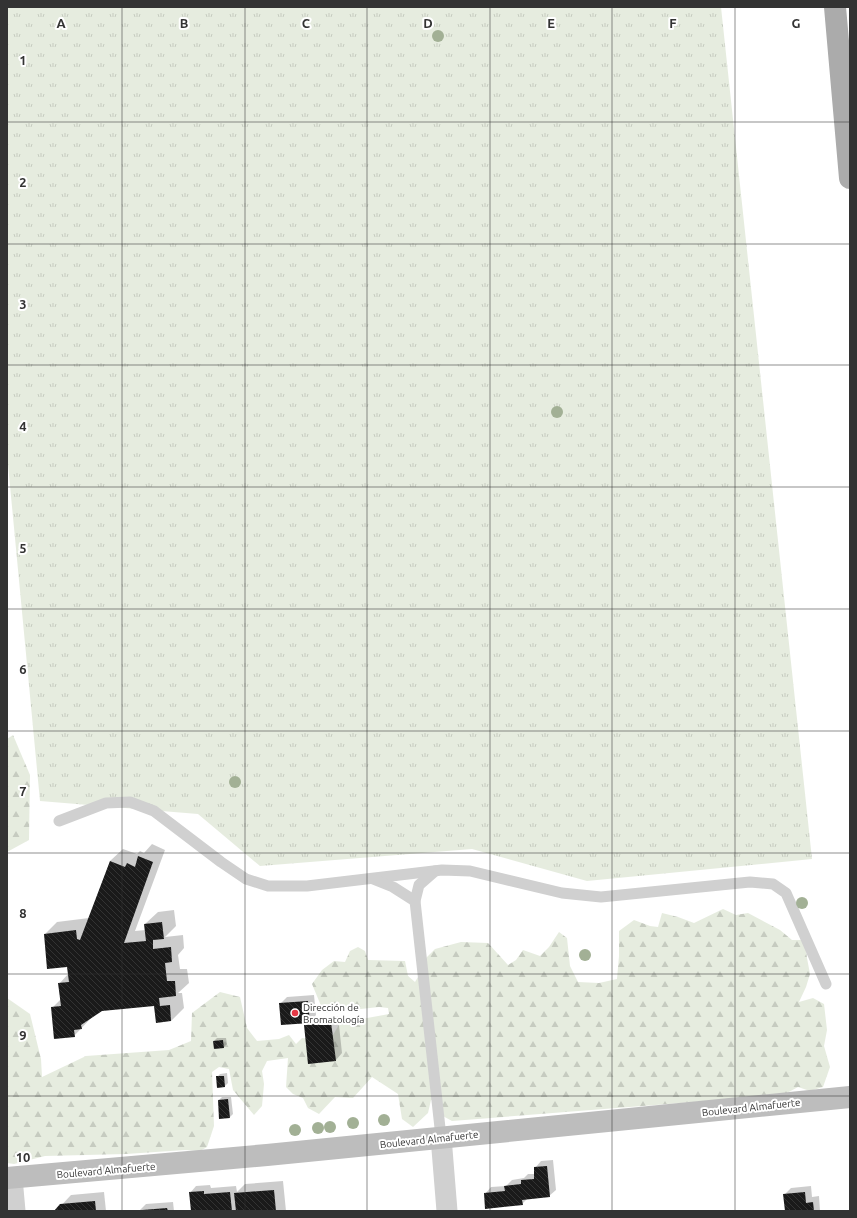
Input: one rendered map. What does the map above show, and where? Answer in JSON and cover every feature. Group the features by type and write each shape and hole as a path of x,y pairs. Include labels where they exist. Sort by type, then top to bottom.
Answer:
{"main road":[{"path":"834,7 850,178"},
{"name":"Boulevard Almafuerte","path":"9,1178 267,1155 850,1097"}],"street":[{"path":"441,1137 448,1211"},
{"path":"9,1178 15,1211"}],"lane":[{"path":"59,821 106,803 130,802 154,812 246,879 268,886 307,886 435,871 470,871 562,893 601,897 750,882 773,884 786,893 826,984"},
{"path":"435,871 419,885 415,900 441,1137"},
{"path":"372,878 393,887 415,900"}],"green space":[{"path":"7,7 721,7 812,859 587,881 472,849 260,866 198,814 40,801 7,454"},
{"path":"13,735 30,775 29,840 7,852 7,739"},
{"path":"723,909 736,915 748,913 780,930 792,940 805,940 810,974 799,1002 813,998 824,1004 827,1030 824,1046 830,1067 823,1087 810,1091 798,1087 787,1093 770,1096 452,1121 441,1115 438,1100 431,1100 428,1113 413,1127 402,1119 398,1094 372,1077 353,1098 335,1097 319,1114 308,1108 303,1098 293,1094 286,1087 288,1058 267,1061 262,1071 264,1084 262,1106 254,1115 233,1090 229,1069 219,1067 212,1072 214,1126 207,1147 200,1151 185,1150 126,1154 45,1156 14,1164 7,1163 7,998 30,1014 41,1059 42,1077 86,1056 169,1050 191,1041 192,1013 220,992 240,997 247,1028 257,1041 279,1039 289,1035 296,1044 302,1038 318,1040 333,1035 340,1023 389,1014 388,1008 379,1007 324,1013 312,984 322,970 334,961 345,962 350,951 358,947 365,951 368,960 405,961 408,976 415,982 421,972 423,961 435,949 461,942 488,943 508,965 516,960 523,950 540,956 549,947 559,932 567,938 570,966 578,982 599,983 617,979 619,931 634,920 650,926 658,927 662,913 694,923"}],"building":[{"path":"138,856 153,862 124,943 146,941 144,924 162,922 164,939 153,940 153,949 171,947 172,962 165,963 167,981 175,981 176,996 159,998 160,1006 170,1005 171,1021 156,1023 154,1006 102,1011 81,1025 82,1029 74,1030 75,1037 54,1039 51,1007 61,1006 58,983 69,982 67,967 47,969 44,934 76,930 77,939 80,940 110,861 125,867 127,863 135,867"},
{"name":"Dirección de Bromatología","path":"308,1001 310,1023 281,1025 279,1003"},
{"path":"331,1022 336,1061 308,1064 304,1025"},
{"path":"223,1040 224,1048 214,1049 213,1041"},
{"path":"216,1076 224,1076 225,1087 217,1088"},
{"path":"228,1099 230,1118 219,1119 218,1100"},
{"path":"547,1166 550,1197 522,1200 523,1205 485,1209 484,1193 505,1191 504,1186 521,1184 521,1180 534,1179 534,1167"},
{"path":"274,1190 276,1211 236,1211 234,1193"},
{"path":"204,1191 204,1194 230,1192 232,1211 191,1211 189,1192"},
{"path":"805,1192 806,1203 813,1202 814,1211 785,1211 783,1194"},
{"path":"95,1201 96,1211 54,1211 60,1204"},
{"path":"167,1208 168,1211 142,1211 142,1210"}],"place":[{"name":"Dirección de Bromatología","path":"295,1013"}]}
